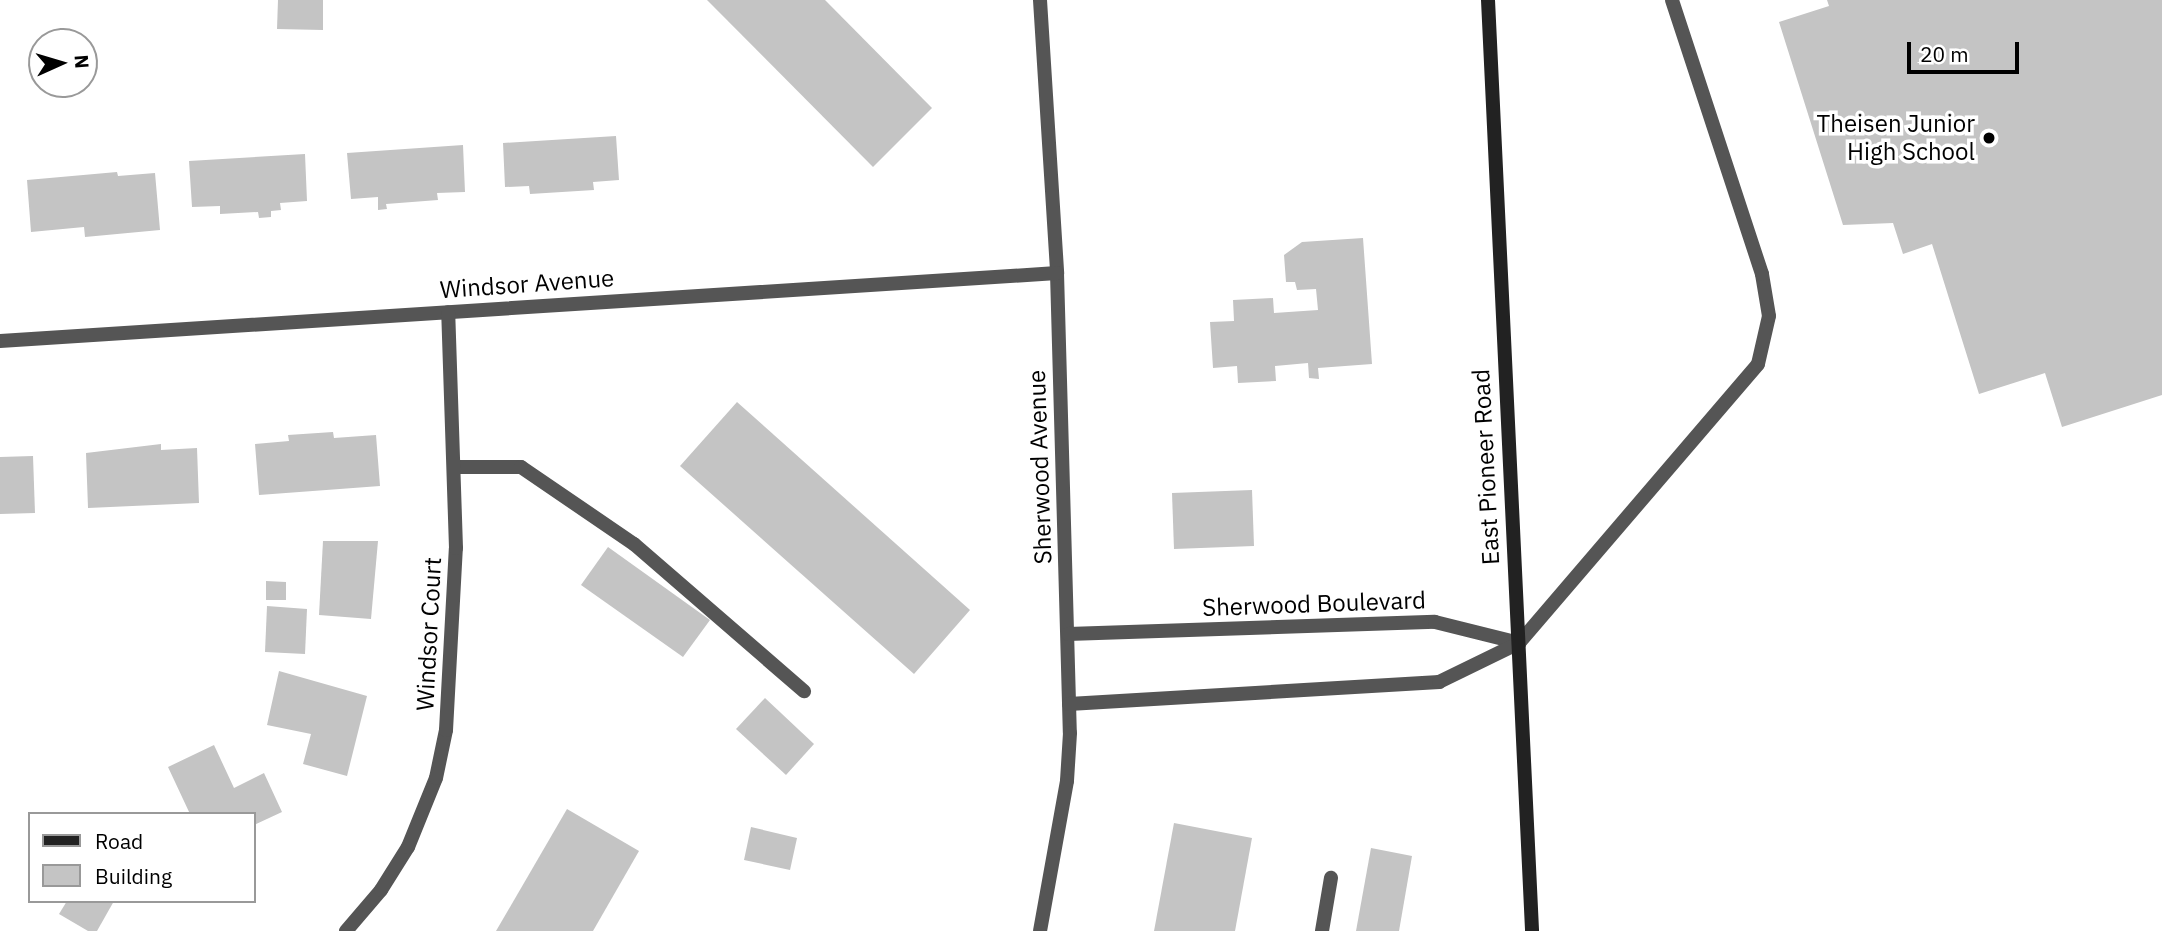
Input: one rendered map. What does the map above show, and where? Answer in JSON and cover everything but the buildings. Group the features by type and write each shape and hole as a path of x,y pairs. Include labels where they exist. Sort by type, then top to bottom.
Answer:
{"main road":[{"name":"East Pioneer Road","path":"1488,0 1532,931"}],"street":[{"name":"Sherwood Avenue","path":"1041,0 1057,273 1069,704 1067,780 1041,931"},
{"path":"1069,704 1439,682 1519,643 1758,364 1769,316 1762,274 1672,0"},
{"name":"Windsor Avenue","path":"0,341 1057,273"},
{"name":"Windsor Court","path":"346,931 382,890 408,847 439,766 454,629 456,467 448,312"},
{"path":"456,467 521,467 634,544 804,691"},
{"name":"Sherwood Boulevard","path":"1068,634 1435,622 1519,643"},
{"path":"1322,931 1331,878"}],"place":[{"name":"Theisen Junior High School","path":"1989,138"}]}
